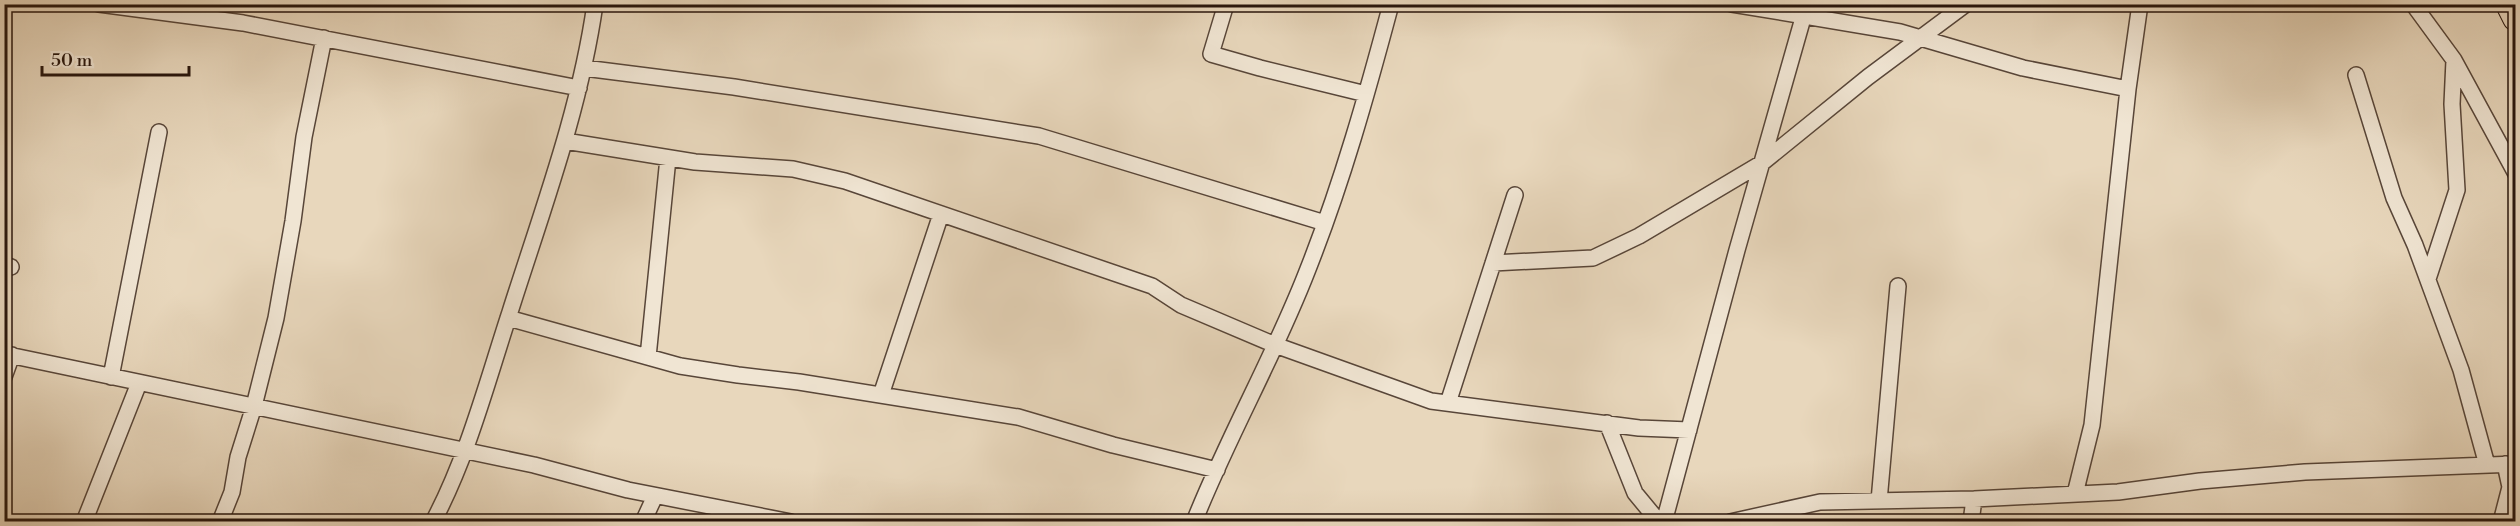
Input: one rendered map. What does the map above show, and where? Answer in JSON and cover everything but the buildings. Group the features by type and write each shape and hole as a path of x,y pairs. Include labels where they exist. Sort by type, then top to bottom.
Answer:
{"highway":[{"path":"2509,4 2516,18"}],"street":[{"path":"99,4 243,23 579,88"},
{"path":"433,522 475,423 565,141 584,68 595,4"},
{"path":"1226,4 1211,54 1366,94"},
{"path":"1194,522 1308,271 1366,94 1391,4"},
{"path":"1732,4 1805,11 1900,32 2023,68 2128,89"},
{"path":"1494,263 1593,258 1639,236 1762,163 1868,77 1966,4"},
{"path":"2075,494 2092,424 2128,89 2140,4"},
{"path":"2413,4 2454,60 2516,174"},
{"path":"1664,522 1805,11"},
{"path":"220,522 232,492 238,458 254,406 276,318 293,220 304,137 324,38"},
{"path":"2428,279 2457,190 2452,104 2454,60"},
{"path":"584,68 734,87 1039,135 1325,223"},
{"path":"2356,75 2394,198 2428,279 2461,370 2487,465"},
{"path":"111,377 159,132"},
{"path":"565,141 695,162 793,169 845,181 1152,286 1181,305 1275,345 1431,401 1640,428 1689,430"},
{"path":"648,357 668,158"},
{"path":"1448,403 1515,195"},
{"path":"881,395 941,214"},
{"path":"1879,501 1898,286"},
{"path":"508,318 680,366 800,382 1018,417 1113,445 1217,470"},
{"path":"4,377 8,354 534,465 655,496 791,522"},
{"path":"84,522 140,383"},
{"path":"1607,423 1635,493 1659,522"},
{"path":"1730,522 1783,516 1820,502 1974,499 2118,492 2200,481 2305,472 2510,464 2510,487 2501,522"},
{"path":"643,522 655,496"},
{"path":"1971,522 1974,499"}]}
